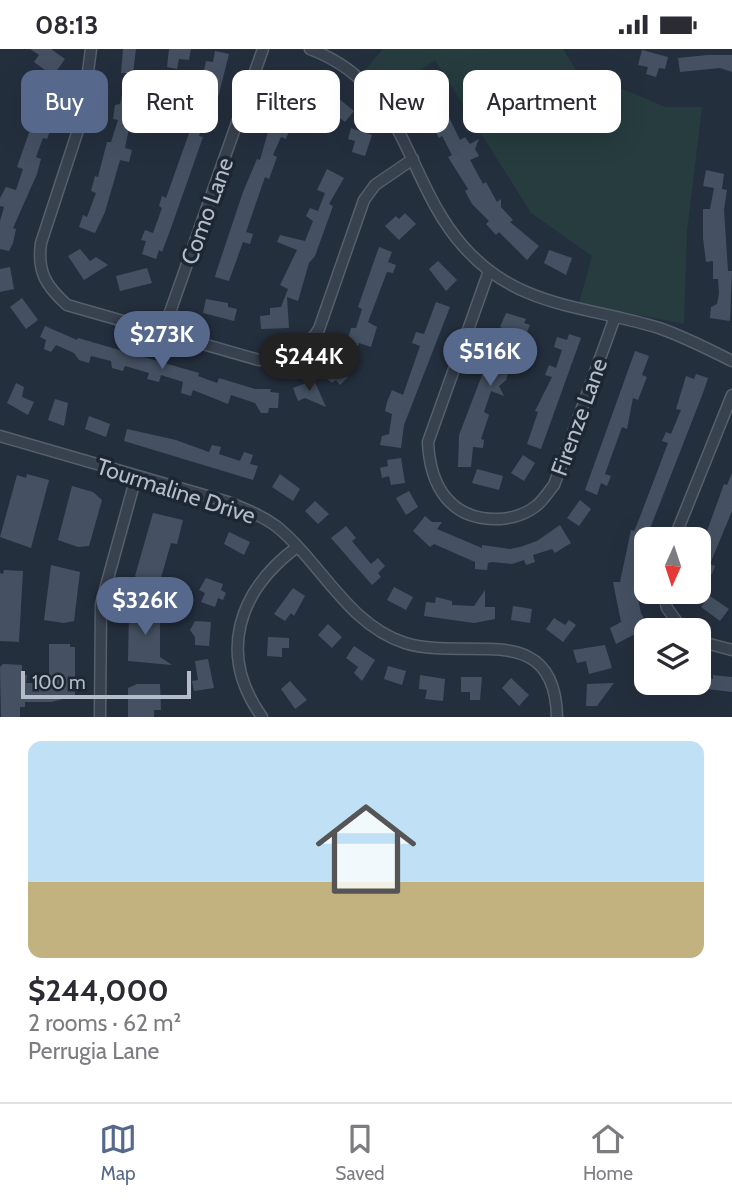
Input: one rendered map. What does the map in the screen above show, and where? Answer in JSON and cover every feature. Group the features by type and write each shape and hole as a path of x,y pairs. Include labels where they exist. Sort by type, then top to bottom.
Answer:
{"street":[{"path":"91,49 82,118 41,243 39,259 42,277 50,290 67,305 259,360 282,360 300,353 308,347 318,329 364,200 375,185 413,159"},
{"name":"Como Lane","path":"163,333 263,49"},
{"path":"310,49 349,71 377,96 396,122 449,227 463,247 489,271 535,298 660,328 732,361"},
{"name":"Firenze Lane","path":"489,271 428,442 429,465 440,491 458,509 475,517 508,518 524,514 537,506 554,485 615,317"},
{"path":"679,527 732,395"},
{"name":"Tourmaline Drive","path":"1,439 228,502 258,514 297,547 350,607 386,634 429,648 512,650 540,663 555,689 556,717"},
{"path":"100,717 101,604 136,477"},
{"path":"262,717 247,693 239,666 237,647 241,618 250,594 264,576 297,547"},
{"path":"711,644 732,650"}],"green space":[{"path":"383,49 563,49 576,70 463,70 463,105 449,82 449,70 441,70 435,60 421,70 365,70"},
{"path":"621,88 666,107 702,107 687,232 684,324 579,303 592,256 531,213 481,133 621,133"}],"building":[{"path":"30,49 51,49 65,59 57,70 45,70 34,62 39,55"},
{"path":"123,49 136,49 133,70 122,70 121,73"},
{"path":"169,49 191,49 189,60 179,59 177,69 167,67"},
{"path":"642,50 668,57 665,69 659,68 656,77 646,74 648,67 638,65"},
{"path":"215,51 229,54 218,97 218,70 204,70 206,61 213,62"},
{"path":"732,55 732,72 720,68 680,72 678,58"},
{"path":"122,95 122,133 128,133 125,148 132,150 129,162 120,160 105,212 95,233 79,227 83,215 87,217 96,193 91,191 95,176 98,177 107,142 111,142 118,120 113,119 115,105 120,104"},
{"path":"340,100 354,111 345,122 340,118"},
{"path":"449,117 460,140 465,137 470,144 479,139 475,149 479,156 470,160 483,184 486,182 497,202 501,199 501,207 513,220 510,222 539,246 527,260 499,232 496,235 486,224 489,221 472,204 465,191 468,189 448,157 452,155 442,136 439,138 436,133 449,133"},
{"path":"351,128 354,133 372,135 365,156 352,152 355,141 348,139"},
{"path":"29,133 49,133 47,139 43,138 36,157 41,159 37,174 13,228 16,229 9,251 0,249 0,221 4,207 0,206 0,198 6,187 16,190 23,169 17,167"},
{"path":"189,133 200,133 199,136 203,137 162,252 159,250 156,259 142,254 146,241 141,240 145,230 153,233 162,208 159,206 162,196 166,198"},
{"path":"268,133 288,133 286,139 281,137 273,155 277,157 269,179 265,177 246,232 253,234 250,244 243,242 229,281 215,277 243,192 257,159 260,160"},
{"path":"327,169 344,178 329,204 333,206 315,256 309,263 298,301 287,297 289,328 261,329 260,316 270,315 270,308 281,307 288,289 280,285 297,250 277,242 280,235 305,241 313,221 306,216 310,208 318,211 325,193 317,190"},
{"path":"706,170 724,174 722,189 727,190 724,210 728,271 732,271 730,321 710,318 711,307 717,304 719,294 718,279 713,279 713,261 706,262 703,238 703,209 710,209 714,188 703,186"},
{"path":"405,213 416,224 399,240 385,226 396,216 399,219"},
{"path":"379,247 392,252 388,262 396,265 393,273 387,272 368,322 377,327 371,347 359,343 358,346 347,342 351,328 356,328 362,309 358,307"},
{"path":"80,249 90,261 96,257 108,265 84,280 68,256"},
{"path":"549,250 572,258 566,275 544,263"},
{"path":"438,261 457,280 446,291 429,269"},
{"path":"10,267 14,289 0,292 0,269"},
{"path":"147,268 152,283 120,291 116,276"},
{"path":"22,298 38,320 26,329 10,307"},
{"path":"206,299 228,303 228,307 237,309 234,321 203,313"},
{"path":"436,302 450,307 404,425 401,448 380,445 382,436 389,434 392,414 385,411 387,402 392,390 403,395 420,346 412,343 416,332 424,334"},
{"path":"506,313 526,319 524,323 530,325 518,353 521,354 517,365 510,367 506,380 499,386 504,396 491,391 484,412 489,415 481,439 484,440 483,448 473,447 471,467 458,467 459,435 494,344 513,351 507,336 509,331 500,327"},
{"path":"45,326 77,340 78,338 199,373 198,376 217,383 219,378 255,389 271,389 270,392 279,393 278,408 269,408 268,413 261,413 255,403 231,395 228,404 193,390 191,396 181,393 183,382 161,375 159,382 147,379 149,373 125,366 123,371 112,368 111,361 91,356 89,363 79,360 74,353 56,345 51,352 44,349 46,340 40,337"},
{"path":"569,334 581,338 541,449 527,444 538,412 535,411 552,377 545,375 549,365 556,368 562,350 554,347 557,337 567,340"},
{"path":"635,351 649,356 642,375 647,377 638,400 633,398 627,429 622,427 605,474 611,476 607,486 601,483 597,495 585,490"},
{"path":"340,355 349,363 342,370 348,377 340,385 336,380 332,383 322,374"},
{"path":"696,374 708,378 651,527 636,527 668,443 662,441 666,432 671,434 681,410 676,409 686,376 694,379"},
{"path":"314,380 326,407 305,398 298,401 293,388"},
{"path":"16,383 24,387 22,397 34,402 28,415 7,403"},
{"path":"55,399 68,403 64,426 48,420"},
{"path":"89,416 110,424 106,437 85,429"},
{"path":"127,429 176,440 209,452 212,445 221,447 219,454 240,461 244,452 253,455 250,464 258,466 253,480 124,441"},
{"path":"523,455 535,463 524,481 511,473"},
{"path":"401,458 405,483 391,485 389,476 382,478 380,468 388,466 387,460"},
{"path":"477,469 503,476 499,490 472,483"},
{"path":"732,473 732,511 711,562 711,527 708,527 724,484 727,485"},
{"path":"27,474 49,480 31,548 0,537 17,475 26,478"},
{"path":"280,474 300,489 293,501 272,487"},
{"path":"72,486 93,492 102,500 89,546 78,547 58,540"},
{"path":"409,491 418,507 406,515 396,498"},
{"path":"580,500 591,509 579,526 567,518"},
{"path":"315,501 329,514 318,524 305,511"},
{"path":"153,513 183,520 177,544 171,543 158,588 142,583 135,576"},
{"path":"425,516 432,522 442,522 437,529 482,548 482,545 510,549 520,547 537,541 560,525 571,543 555,553 552,549 533,555 535,562 526,565 524,560 512,564 492,562 488,563 487,570 475,569 475,562 434,544 430,547 413,531"},
{"path":"346,526 356,538 352,541 371,564 378,558 385,566 378,573 381,577 372,585 331,538"},
{"path":"631,530 634,531 634,604 639,604 644,618 634,618 634,635 616,644 610,628 621,622 613,582 620,582"},
{"path":"229,532 250,542 244,555 224,544"},
{"path":"51,565 80,572 74,621 64,623 44,620"},
{"path":"4,570 23,571 19,642 0,641 0,573 3,574"},
{"path":"206,578 223,584 221,590 226,593 223,600 218,598 215,607 201,602 205,593 199,590"},
{"path":"394,587 413,597 406,610 387,600"},
{"path":"293,588 305,596 294,616 291,613 285,621 274,614"},
{"path":"485,590 485,607 495,607 495,619 474,623 424,616 426,602 435,603 436,597 452,601 452,605 474,606"},
{"path":"711,597 729,609 720,621 701,607 703,604 711,604"},
{"path":"513,606 532,609 530,623 511,620"},
{"path":"129,610 160,610 160,657 172,665 128,661"},
{"path":"554,618 565,625 569,620 576,625 563,642 546,629"},
{"path":"195,621 211,622 209,646 195,645 195,637 190,630"},
{"path":"328,624 342,637 332,648 318,635"},
{"path":"268,637 289,638 289,648 282,648 282,657 267,656"},
{"path":"49,644 70,644 70,647 75,647 75,696 51,702 25,702 25,707 20,707 20,717 1,717 0,667 3,664 22,665 22,675 27,675 26,683 49,683"},
{"path":"605,645 612,668 589,674 586,661 577,663 573,650"},
{"path":"354,646 375,660 362,681 354,673 358,667 346,658"},
{"path":"208,659 214,688 194,691 192,681 198,680 195,661"},
{"path":"388,666 406,671 402,685 384,679"},
{"path":"420,675 445,679 443,701 425,699 427,690 419,689"},
{"path":"713,675 732,677 732,692 711,690"},
{"path":"461,677 482,677 480,700 470,700 470,692 461,692"},
{"path":"511,678 529,695 519,706 502,688"},
{"path":"290,681 307,700 295,709 281,689"},
{"path":"614,683 597,706 586,706 587,684"},
{"path":"137,684 160,684 161,710 154,710 154,717 128,717 128,688"}]}
